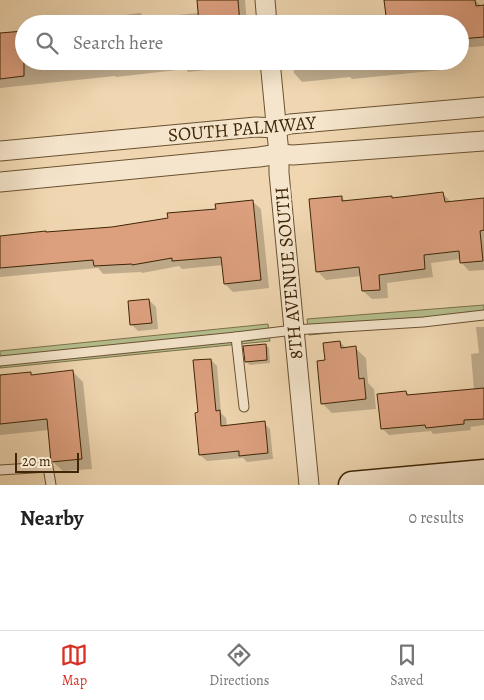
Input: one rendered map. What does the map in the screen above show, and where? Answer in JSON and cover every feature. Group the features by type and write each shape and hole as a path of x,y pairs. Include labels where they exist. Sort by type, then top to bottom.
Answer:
{"main road":[{"path":"352,485 484,473"}],"street":[{"path":"265,0 266,15"},
{"name":"8TH AVENUE SOUTH","path":"271,70 309,485"},
{"name":"SOUTH PALMWAY","path":"0,152 256,127 276,128 290,124 484,107"},
{"name":"SOUTH PALMWAY","path":"0,182 279,154 292,155 484,140"}],"lane":[{"path":"0,361 294,330 422,322 484,315"},
{"path":"236,337 244,408"},
{"path":"0,470 48,467 51,485"}],"green space":[{"path":"484,305 484,318 309,335 307,319"},
{"path":"268,324 270,341 0,368 0,351"}],"building":[{"path":"197,0 238,0 239,15 198,15"},
{"path":"384,0 475,0 476,6 484,5 484,37 469,38 469,15 386,15"},
{"path":"15,32 15,70 24,70 24,76 0,79 0,33"},
{"path":"443,192 445,202 484,198 484,230 480,231 483,261 460,263 459,251 424,255 425,269 379,275 380,290 362,291 359,267 316,272 309,199 342,196 342,201"},
{"path":"253,200 261,280 224,284 221,257 172,261 172,258 132,265 94,266 93,260 0,268 0,236 112,227 168,218 167,213 216,209 215,204"},
{"path":"149,299 152,323 130,325 128,301"},
{"path":"340,341 341,348 356,346 359,379 364,378 366,399 321,404 317,361 325,360 323,343"},
{"path":"266,344 267,360 245,362 243,346"},
{"path":"211,359 216,411 220,410 221,426 265,421 268,453 239,456 239,451 199,455 195,413 198,412 193,360"},
{"path":"73,370 82,459 51,462 47,419 0,424 0,375 31,372 31,375"},
{"path":"484,388 484,419 464,420 464,424 426,428 425,425 381,429 377,394 406,391 407,395"}]}
